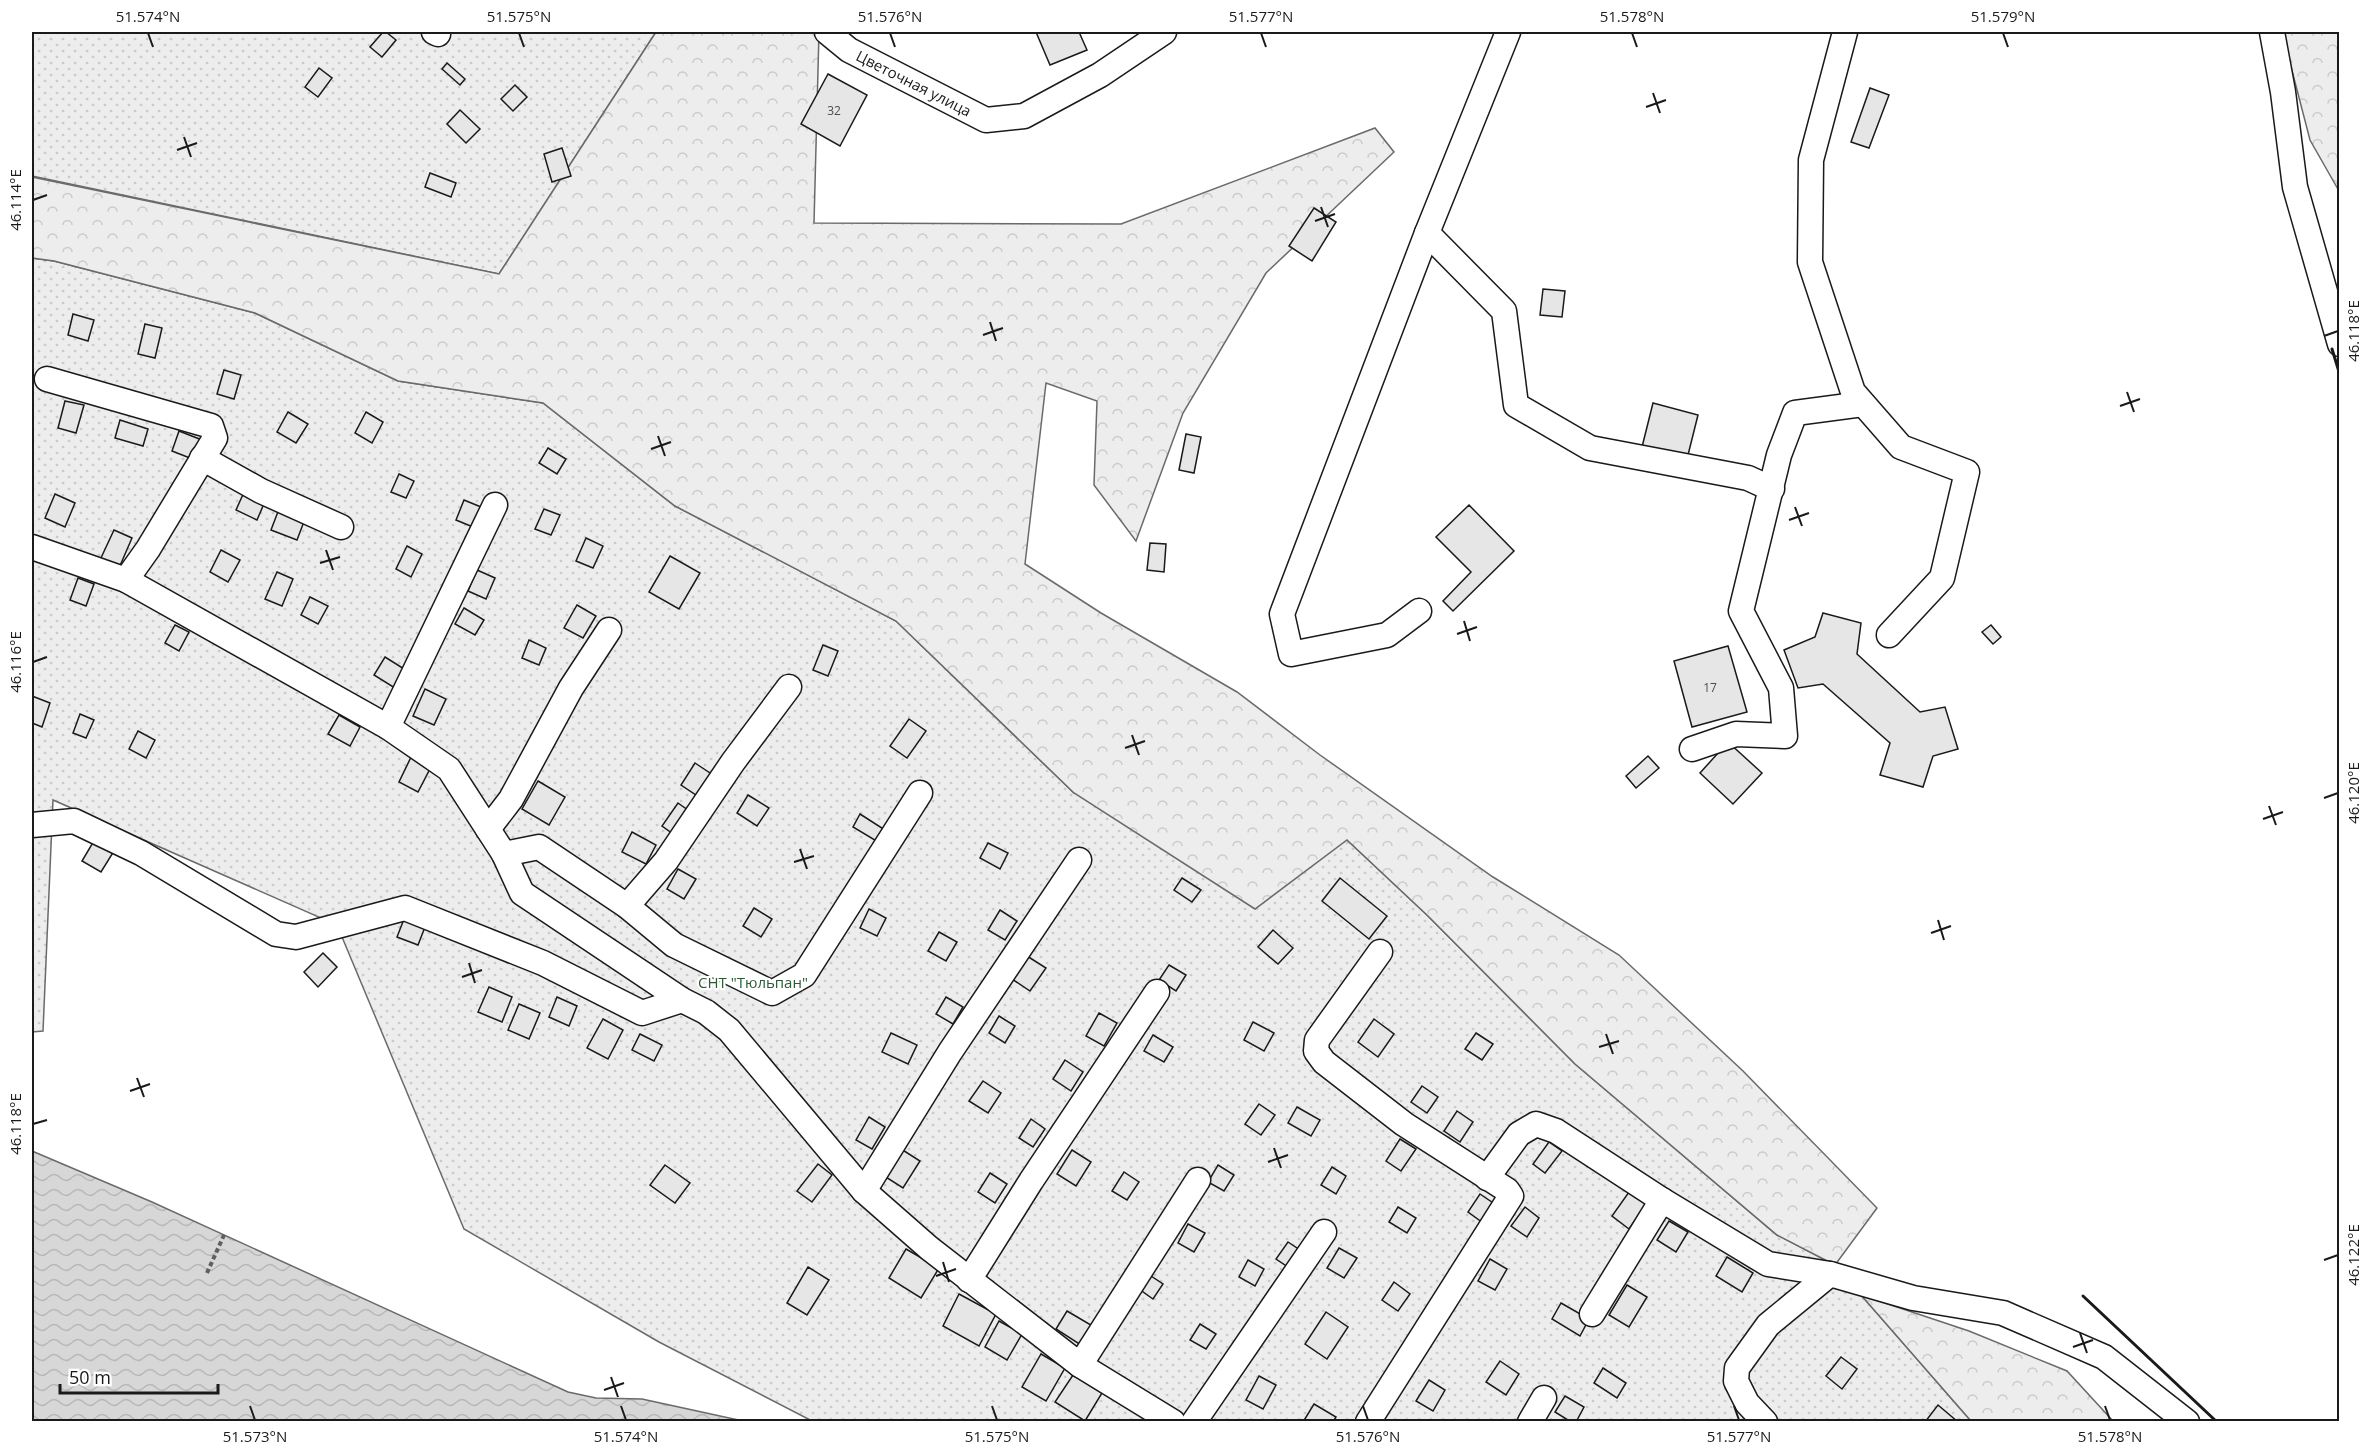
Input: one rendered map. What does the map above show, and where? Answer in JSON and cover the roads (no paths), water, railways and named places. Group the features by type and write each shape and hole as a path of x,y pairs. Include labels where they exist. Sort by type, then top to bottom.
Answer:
{"street":[{"name":"Цветочная улица","path":"827,32 849,50 986,120 1024,116 1100,75 1164,32"},
{"path":"1419,611 1387,635 1291,654 1282,614 1428,232 1508,32"},
{"path":"1845,32 1811,160 1810,262 1853,392 1901,447 1967,472 1942,578 1889,635"},
{"path":"2272,32 2283,92 2295,187 2340,344"},
{"path":"1428,232 1504,310 1516,405 1590,448 1748,478 1772,489"},
{"path":"46,379 211,426 215,438 148,549 126,580"},
{"path":"1692,749 1736,734 1785,736 1781,688 1741,611 1779,455 1795,413 1863,404"},
{"path":"202,458 261,490 341,527"},
{"path":"388,727 495,505"},
{"path":"32,547 126,580 388,727 449,769 504,854 522,893 681,1000 706,1012 729,1030 864,1191 969,1280 1080,1365 1173,1422"},
{"path":"488,829 511,799 571,688 609,630"},
{"path":"627,906 666,861 733,762 789,687"},
{"path":"504,854 539,847 627,906 675,945 772,993 804,975 920,793"},
{"path":"32,825 74,821 141,853 276,934 296,937 405,908 543,963 642,1013 681,1000"},
{"path":"864,1191 950,1052 1079,860"},
{"path":"1368,1422 1509,1203 1511,1196 1507,1190 1404,1124 1324,1062 1316,1051 1317,1040 1380,952"},
{"path":"969,1280 1031,1181 1157,992"},
{"path":"1487,1178 1519,1134 1536,1124 1556,1131 1662,1200 1768,1264 1830,1274 1913,1298 2002,1313 2104,1357 2187,1422"},
{"path":"1080,1365 1198,1180"},
{"path":"1592,1314 1662,1200"},
{"path":"1194,1422 1324,1232"},
{"path":"1765,1422 1747,1403 1736,1381 1737,1368 1768,1325 1830,1274"},
{"path":"1530,1422 1544,1398"}],"water":[{"path":"32,1151 152,1202 568,1392 596,1398 642,1399 743,1421 32,1421"}],"park label":[{"name":"СНТ \"Тюльпан\"","path":"753,982"}]}
